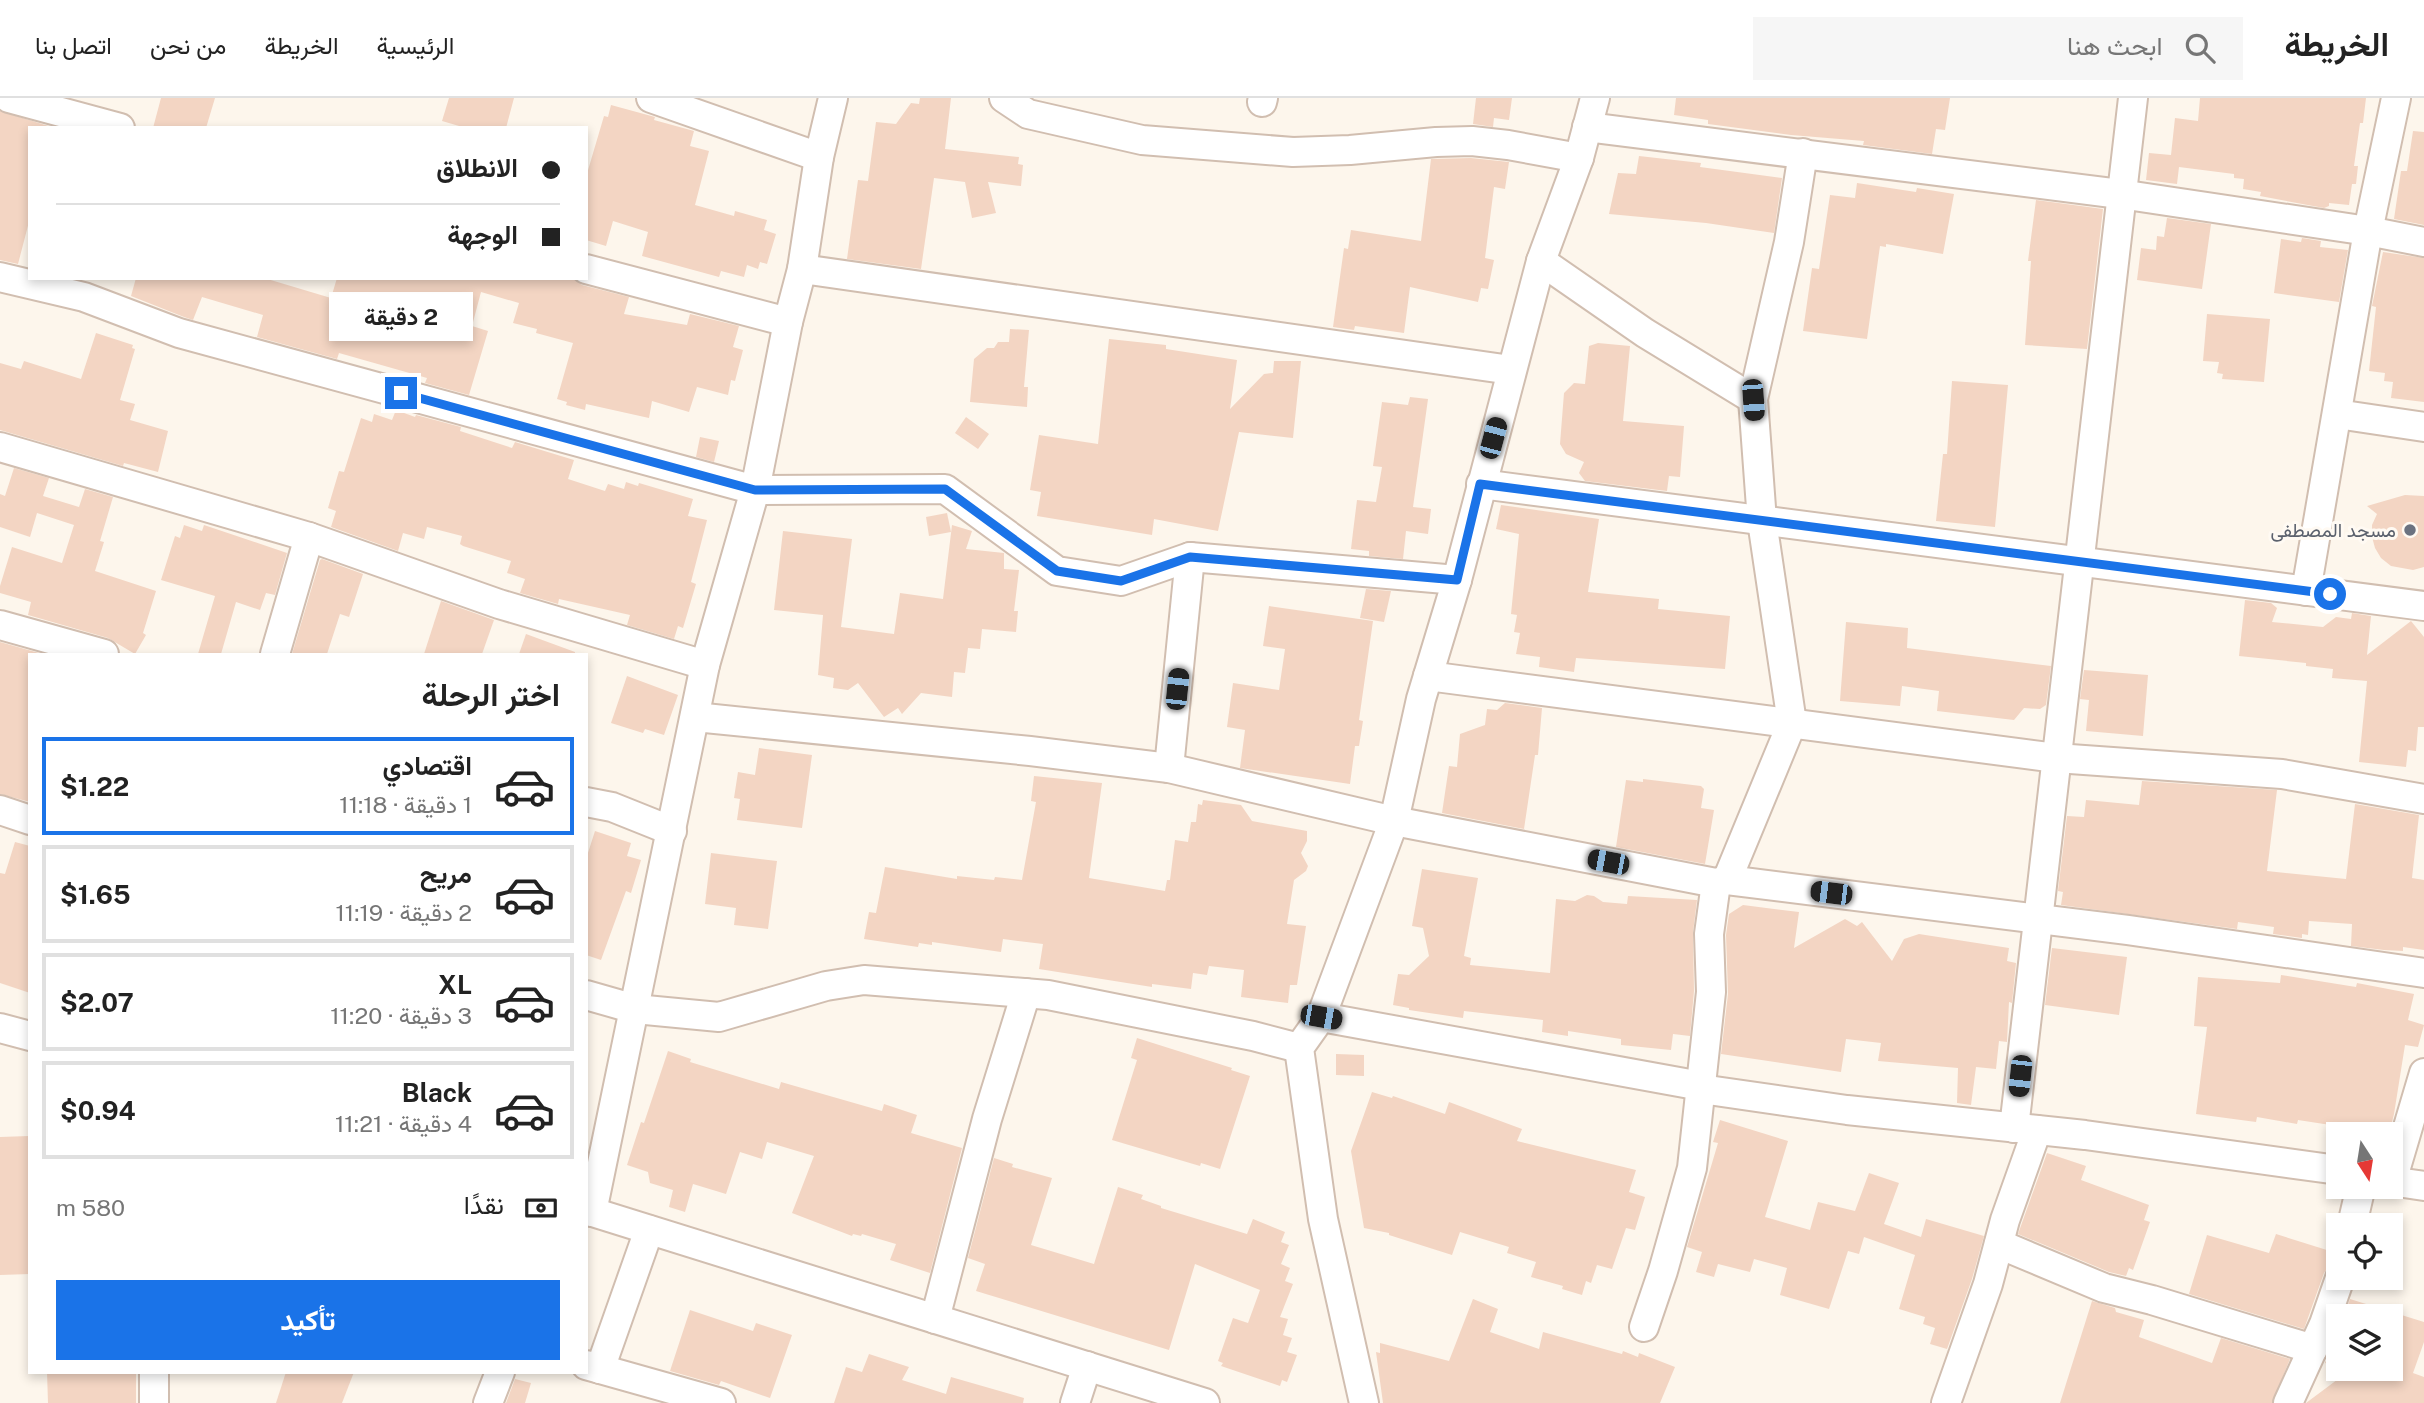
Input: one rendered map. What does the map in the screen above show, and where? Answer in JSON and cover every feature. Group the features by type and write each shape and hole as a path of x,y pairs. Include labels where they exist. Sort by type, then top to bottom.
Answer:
{"street":[{"path":"9,98 113,126"},
{"path":"651,98 820,157"},
{"path":"833,98 820,157 802,269 788,323 755,490 705,665 635,1009 589,1211 1205,1403"},
{"path":"1004,98 1028,114 1142,140 1293,152 1472,141 1520,146 1579,158"},
{"path":"1364,1403 1323,1219 1299,1048 1321,1017 1394,821 1428,676 1457,580 1480,484 1541,261 1579,158 1595,98"},
{"path":"1946,1403 1999,1244 2026,1129 2038,919 2133,98"},
{"path":"2306,591 2368,230 2396,98"},
{"path":"1587,127 2120,194 2368,230 2424,242"},
{"path":"1644,1327 1692,1168 1711,992 1709,934 1721,882 1793,723 1762,521 1753,400 1789,242 1803,153"},
{"path":"1541,261 1645,333 1753,400"},
{"path":"802,269 1511,370"},
{"path":"588,270 788,323"},
{"path":"0,277 86,287 179,333 755,490 945,489 1057,571 1121,581 1190,557 1457,580"},
{"path":"2337,414 2424,428"},
{"path":"0,447 309,537 499,604 705,665"},
{"path":"1480,484 2424,606"},
{"path":"275,653 309,537"},
{"path":"1169,768 1190,557"},
{"path":"0,625 100,653"},
{"path":"1428,676 2056,758 2282,774 2424,799"},
{"path":"695,717 1169,768 1394,821 1721,882 2038,919 2424,973"},
{"path":"588,802 612,807 672,831"},
{"path":"0,810 28,819"},
{"path":"588,996 635,1009 719,1017 826,986 864,979 1048,995 1239,1033 1299,1048"},
{"path":"935,1319 987,1119 1026,993"},
{"path":"1321,1017 1690,1084 1701,1089 1847,1110 2026,1129 2326,1169"},
{"path":"0,1028 28,1035"},
{"path":"2403,1142 2424,1073"},
{"path":"2403,1183 2424,1186"},
{"path":"649,1230 593,1367 721,1403"},
{"path":"1999,1244 2104,1288 2164,1303 2313,1349"},
{"path":"2288,1403 2325,1324 2336,1290"},
{"path":"1075,1403 1087,1366"},
{"path":"154,1374 154,1403"},
{"path":"488,1403 499,1374"}],"building":[{"path":"161,98 215,98 207,126 154,126"},
{"path":"449,98 514,98 507,126 459,126 442,121"},
{"path":"920,98 951,98 945,149 1019,157 1018,164 1023,165 1021,186 988,182 996,213 972,218 965,182 934,178 921,269 847,259 858,180 868,181 876,122 896,124 911,103 919,104"},
{"path":"1476,98 1512,98 1509,120 1494,118 1493,127 1473,124"},
{"path":"1676,98 1950,98 1945,130 1936,129 1932,154 1863,145 1864,141 1708,124 1708,120 1674,115"},
{"path":"2200,98 2366,98 2354,166 2358,166 2356,184 2352,184 2349,205 2329,203 2329,206 2324,208 2260,196 2261,192 2243,189 2244,179 2234,178 2234,174 2179,167 2177,184 2146,180 2149,153 2171,155 2175,118 2198,121"},
{"path":"611,105 694,131 690,146 709,151 695,205 734,216 735,211 767,220 764,230 776,234 767,264 760,262 758,269 747,265 744,277 721,271 719,277 642,256 648,232 613,221 606,246 588,241 588,170 604,116 608,117"},
{"path":"0,111 49,126 28,126 28,226 18,264 0,260"},
{"path":"2413,131 2424,132 2424,225 2394,219 2401,171 2407,171"},
{"path":"1639,156 1701,163 1700,167 1782,178 1774,233 1706,223 1609,214 1618,173 1636,174"},
{"path":"1471,158 1509,162 1505,189 1494,187 1485,258 1494,260 1488,289 1481,288 1478,302 1410,287 1404,333 1355,326 1354,330 1333,327 1344,248 1348,249 1351,230 1421,241 1431,159"},
{"path":"1857,183 1916,192 1917,188 1954,194 1943,254 1886,244 1886,247 1880,246 1867,339 1803,331 1812,268 1819,269 1830,195 1855,198"},
{"path":"2036,200 2103,209 2087,349 2025,345 2031,261 2028,261"},
{"path":"2167,218 2211,224 2202,289 2137,280 2141,248 2156,250 2157,236 2164,237"},
{"path":"2302,238 2321,241 2320,247 2348,250 2339,302 2274,293 2281,239 2301,242"},
{"path":"2383,252 2424,258 2424,402 2391,398 2393,382 2384,381 2385,373 2369,371 2376,307 2372,306"},
{"path":"135,280 271,280 331,298 336,280 576,280 582,285 629,297 624,314 687,325 690,314 739,326 733,347 743,350 735,381 731,380 728,395 697,387 689,412 652,401 649,418 586,404 585,410 566,405 567,402 557,399 573,343 536,333 537,329 513,323 519,303 481,292 472,326 488,331 469,395 425,383 427,378 339,353 337,359 257,337 263,315 202,297 193,320 131,296"},
{"path":"2207,314 2270,319 2264,382 2222,379 2223,374 2217,373 2219,362 2203,361"},
{"path":"1010,329 1029,330 1024,387 1028,387 1027,407 970,402 974,359 987,348 994,348 998,342 1009,342"},
{"path":"96,333 133,345 132,348 135,349 120,400 135,404 130,420 168,431 158,472 124,463 123,466 0,430 0,363 21,369 24,361 81,379"},
{"path":"1109,339 1166,345 1166,349 1237,360 1230,409 1264,374 1273,373 1274,361 1301,361 1293,438 1239,432 1218,531 1154,519 1152,535 1037,516 1041,492 1030,490 1039,435 1098,444"},
{"path":"1598,343 1630,346 1623,421 1684,426 1680,477 1669,476 1667,491 1585,481 1579,473 1584,462 1566,454 1560,444 1564,393 1574,383 1585,384 1589,346"},
{"path":"1952,381 2008,385 1995,527 1936,521 1943,454 1947,454"},
{"path":"1410,397 1428,399 1413,507 1431,509 1428,534 1406,531 1403,559 1369,556 1369,551 1351,549 1357,500 1376,502 1382,467 1373,466 1382,402 1408,405"},
{"path":"396,410 461,427 460,431 512,448 515,442 574,460 568,479 605,491 608,484 624,489 626,482 638,486 639,483 693,499 688,516 707,520 691,582 696,584 683,628 678,626 674,639 627,625 630,615 559,599 558,604 520,593 525,579 507,573 511,561 463,546 460,544 462,536 427,527 424,539 403,533 398,551 331,527 336,511 328,508 339,471 344,472 361,418 372,422 374,414 392,420"},
{"path":"966,417 989,434 978,449 955,433"},
{"path":"700,437 719,441 714,462 696,457"},
{"path":"14,468 49,478 43,496 79,507 85,489 113,497 100,541 104,542 95,571 156,591 143,633 146,635 136,653 108,638 28,615 31,602 0,593 12,547 62,563 74,525 37,513 30,537 0,527 0,494 5,496"},
{"path":"2405,495 2424,496 2424,567 2413,570 2391,566 2381,558 2372,537 2372,525 2377,514 2367,506"},
{"path":"1501,505 1599,519 1588,592 1659,599 1658,609 1730,616 1725,669 1576,658 1574,672 1539,667 1540,657 1516,654 1520,633 1514,632 1517,615 1511,614 1519,534 1496,529"},
{"path":"947,513 951,532 929,536 926,517"},
{"path":"184,525 202,531 204,525 287,553 275,595 266,593 260,610 236,602 221,653 198,653 215,596 161,580 175,536 180,538"},
{"path":"952,525 972,531 966,549 1004,553 1004,569 1019,570 1014,611 1018,611 1016,632 982,629 980,649 968,648 965,673 954,672 952,697 921,693 902,714 898,708 884,717 858,683 848,690 833,688 834,678 818,675 823,615 774,610 783,531 852,539 841,627 894,634 900,593 943,599"},
{"path":"320,560 363,574 349,617 340,614 327,653 292,653"},
{"path":"1366,589 1391,591 1384,622 1360,618"},
{"path":"2245,600 2271,603 2277,608 2272,622 2323,627 2336,617 2351,619 2352,613 2371,616 2367,655 2411,621 2424,637 2424,727 2418,727 2416,751 2408,750 2406,767 2359,762 2367,681 2332,678 2333,669 2306,666 2306,663 2239,656"},
{"path":"441,601 494,620 482,653 424,653"},
{"path":"1269,606 1373,621 1359,720 1363,721 1359,746 1355,746 1350,784 1240,768 1245,730 1227,727 1233,683 1279,690 1285,649 1263,646"},
{"path":"1846,622 1908,628 1907,648 2051,666 2046,705 2040,709 2024,708 2014,720 1937,711 1939,691 1902,686 1900,706 1840,701"},
{"path":"526,634 575,652 575,653 519,653"},
{"path":"0,642 39,653 28,653 28,801 0,794"},
{"path":"2084,670 2148,675 2143,736 2086,731 2089,700 2080,699"},
{"path":"627,676 678,695 664,735 645,729 643,733 611,723"},
{"path":"1505,703 1542,708 1538,755 1535,755 1524,829 1442,813 1449,766 1457,767 1460,734 1485,725 1487,709 1497,710"},
{"path":"759,748 812,755 802,828 737,820 740,799 734,798 738,772 755,775"},
{"path":"1034,776 1102,783 1089,878 1165,891 1167,880 1170,880 1175,840 1188,842 1191,822 1196,822 1198,804 1202,805 1203,800 1241,805 1252,821 1307,831 1307,841 1301,853 1308,866 1306,871 1294,880 1287,924 1306,926 1297,985 1290,985 1288,1003 1241,997 1244,970 1209,966 1207,975 1193,973 1191,989 1152,984 1152,987 1039,969 1043,944 1003,939 1001,952 932,942 932,945 919,943 918,947 864,939 869,912 876,913 885,867 957,879 957,876 1022,880 1036,802 1031,801"},
{"path":"1643,779 1701,786 1704,789 1701,808 1714,810 1705,864 1616,847 1626,780 1643,782"},
{"path":"2142,781 2277,790 2267,871 2346,879 2355,804 2419,815 2412,878 2424,880 2424,950 2403,947 2403,951 2384,950 2351,946 2352,924 2309,921 2308,935 2302,934 2302,938 2273,934 2274,927 2238,922 2237,929 2061,905 2063,892 2058,891 2067,816 2084,817 2086,800 2139,805"},
{"path":"595,831 631,843 627,856 641,860 631,893 626,891 601,960 588,956 588,853"},
{"path":"15,842 28,845 28,992 0,983 0,873 5,874"},
{"path":"711,853 777,861 768,929 734,925 736,908 705,904"},
{"path":"1422,869 1478,878 1464,956 1471,958 1470,965 1550,973 1556,899 1575,901 1587,895 1603,902 1627,904 1628,896 1697,900 1693,932 1694,991 1690,1036 1673,1034 1671,1050 1621,1045 1621,1039 1568,1031 1568,1036 1542,1032 1543,1020 1464,1011 1463,1018 1393,1005 1398,974 1409,975 1429,956 1423,928 1412,926"},
{"path":"1743,905 1799,912 1794,948 1845,919 1857,926 1862,922 1892,961 1904,939 1919,934 2009,948 2007,961 2016,963 2012,1003 2009,1002 2007,1042 1999,1041 1996,1069 1976,1067 1971,1105 1957,1103 1958,1068 1878,1061 1881,1043 1846,1039 1841,1072 1721,1054 1728,994 1726,935 1729,914"},
{"path":"2052,948 2127,957 2119,1015 2045,1005"},
{"path":"2281,975 2356,987 2357,983 2414,994 2408,1020 2424,1025 2418,1047 2405,1045 2392,1122 2326,1122 2326,1124 2298,1120 2297,1124 2257,1117 2256,1122 2196,1114 2207,1027 2194,1026 2198,977 2280,983"},
{"path":"1137,1038 1250,1076 1220,1169 1201,1163 1200,1166 1112,1140 1137,1060 1131,1058"},
{"path":"668,1051 691,1059 690,1062 779,1089 781,1082 882,1111 884,1104 917,1115 911,1133 962,1148 930,1273 890,1260 896,1244 862,1234 852,1236 792,1213 814,1156 767,1142 762,1159 740,1152 726,1194 693,1184 685,1212 669,1207 673,1190 650,1183 648,1172 627,1165"},
{"path":"1336,1054 1364,1055 1364,1076 1336,1075"},
{"path":"1372,1092 1392,1098 1393,1096 1445,1114 1449,1102 1522,1129 1517,1141 1636,1170 1629,1192 1645,1197 1635,1230 1626,1228 1612,1269 1597,1265 1591,1283 1586,1281 1582,1295 1562,1289 1563,1286 1531,1277 1536,1262 1507,1253 1509,1247 1460,1232 1452,1255 1389,1233 1364,1228 1351,1151"},
{"path":"1720,1120 1788,1141 1765,1217 1810,1230 1818,1202 1855,1211 1869,1173 1899,1183 1884,1224 1921,1237 1926,1219 1984,1236 1947,1349 1930,1344 1935,1328 1923,1324 1925,1317 1899,1309 1915,1255 1864,1237 1859,1254 1848,1251 1829,1309 1780,1295 1787,1268 1754,1259 1750,1272 1718,1264 1714,1277 1696,1272 1702,1252 1687,1247 1718,1143 1713,1142"},
{"path":"28,1136 28,1274 0,1275 0,1137"},
{"path":"2047,1153 2086,1166 2081,1180 2149,1205 2144,1220 2150,1222 2133,1270 2129,1268 2126,1276 2109,1272 2018,1234"},
{"path":"994,1158 1013,1164 1012,1167 1052,1178 1031,1245 1094,1264 1118,1187 1143,1195 1141,1199 1161,1208 1247,1234 1253,1219 1285,1232 1281,1242 1289,1245 1281,1264 1290,1268 1285,1281 1293,1284 1280,1317 1288,1319 1283,1335 1292,1338 1287,1352 1297,1355 1287,1382 1282,1380 1280,1386 1221,1366 1223,1363 1218,1361 1233,1318 1248,1323 1260,1290 1195,1264 1169,1350 976,1291 985,1264 968,1258"},
{"path":"2276,1234 2326,1250 2326,1270 2304,1329 2189,1294 2207,1235 2269,1253"},
{"path":"1473,1299 1498,1309 1490,1332 1539,1349 1543,1332 1622,1354 1623,1351 1638,1357 1639,1353 1675,1367 1660,1403 1383,1403 1376,1352 1380,1353 1380,1343 1449,1361"},
{"path":"2350,1299 2366,1304 2348,1304"},
{"path":"2092,1301 2144,1320 2139,1337 2212,1363 2221,1338 2290,1359 2272,1403 2060,1403"},
{"path":"690,1310 753,1331 756,1323 792,1335 770,1398 721,1381 719,1385 670,1371"},
{"path":"2403,1315 2424,1322 2424,1342 2413,1373 2424,1377 2424,1403 2306,1403 2336,1381 2403,1381"},
{"path":"869,1354 909,1367 902,1380 946,1394 951,1377 1024,1398 1023,1403 834,1403 846,1367 862,1372"},
{"path":"47,1374 136,1374 136,1403 48,1403"},
{"path":"285,1374 353,1374 342,1403 276,1403"},
{"path":"515,1379 531,1383 525,1403 506,1403"}],"place":[{"name":"مسجد المصطفى","path":"2410,530"}],"route":[{"path":"401,393 755,490 945,489 1057,571 1121,581 1190,557 1457,580 1480,484 2330,594"}]}
